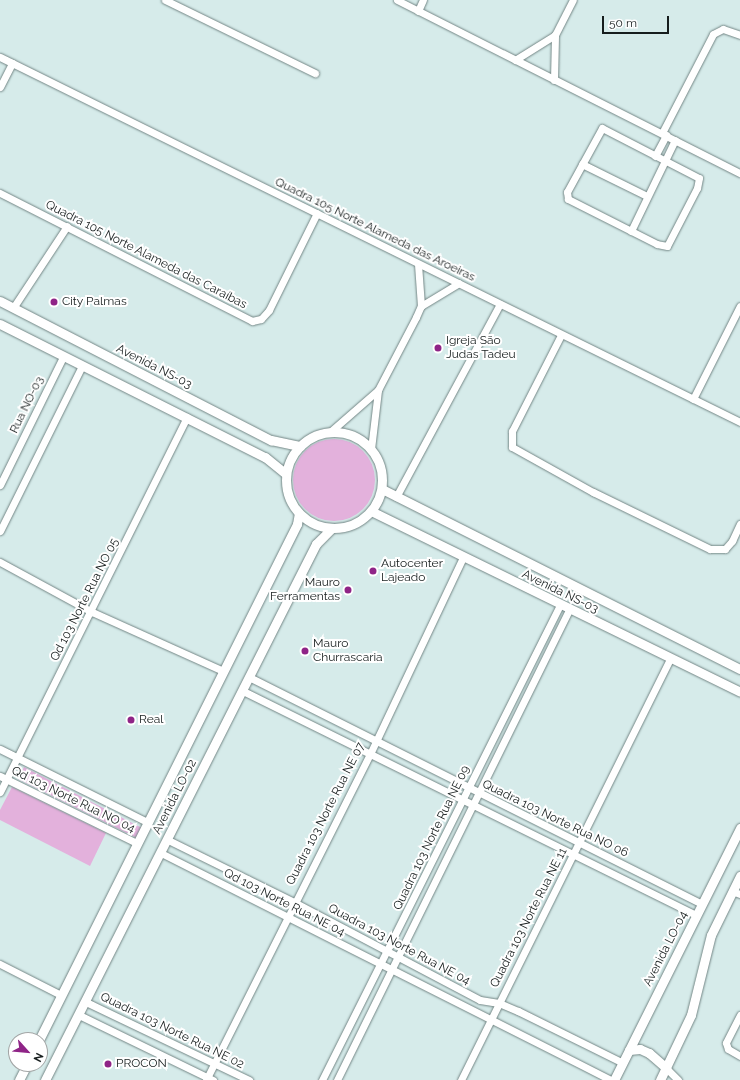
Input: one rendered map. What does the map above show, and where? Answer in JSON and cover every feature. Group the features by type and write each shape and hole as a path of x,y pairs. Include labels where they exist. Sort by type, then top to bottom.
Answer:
{"street":[{"path":"165,0 315,73"},
{"path":"397,0 740,173"},
{"path":"418,11 423,0"},
{"path":"554,80 555,35 573,0"},
{"path":"655,156 664,134 713,34 723,29 740,35"},
{"path":"515,60 555,35"},
{"name":"Quadra 105 Norte Alameda das Aroeiras","path":"0,57 740,422"},
{"path":"0,87 12,63"},
{"path":"602,128 664,160 696,175 700,181 667,246 657,244 568,199 567,192 602,128"},
{"path":"631,231 675,140"},
{"path":"582,164 647,196"},
{"name":"Quadra 105 Norte Alameda das Caraíbas","path":"0,193 254,321 265,316 269,310 317,213"},
{"path":"14,308 67,226"},
{"path":"418,264 422,306"},
{"path":"371,449 378,390 422,306 458,283"},
{"name":"Avenida NS-03","path":"0,301 271,440 300,446"},
{"path":"396,497 500,304"},
{"path":"693,399 740,306"},
{"path":"0,324 63,357 187,417 265,458 286,474"},
{"path":"562,335 512,432 512,448 594,492 710,549 725,549 732,541 740,524"},
{"name":"Rua NO-03","path":"0,485 63,357"},
{"path":"0,531 82,366"},
{"path":"330,432 345,434 359,439 371,449 381,470 382,489 371,511 354,524 331,529 312,522 299,513 292,504 286,490 286,474 291,459 300,446 314,437 330,432 378,390"},
{"name":"Qd 103 Norte Rua NO 05","path":"0,792 3,777 17,758 92,612 187,417"},
{"name":"Avenida NS-03","path":"382,489 740,669"},
{"name":"Avenida NS-03","path":"371,511 569,610 740,692"},
{"name":"Avenida LO-02","path":"42,1032 297,524 299,513"},
{"name":"Avenida LO-02","path":"45,1080 168,840 316,544 331,529"},
{"name":"Quadra 103 Norte Rua NE 07","path":"208,1079 214,1063 288,917 294,902 370,754 463,557"},
{"path":"0,562 92,612 223,671"},
{"name":"Quadra 103 Norte Rua NE 09","path":"322,1080 560,605"},
{"name":"Quadra 103 Norte Rua NE 09","path":"337,1080 480,794 569,610"},
{"name":"Quadra 103 Norte Rua NE 11","path":"461,1080 670,659"},
{"name":"Quadra 103 Norte Rua NO 06","path":"250,677 578,844 702,904"},
{"name":"Quadra 103 Norte Rua NO 06","path":"243,691 573,856 696,915"},
{"path":"0,749 147,822"},
{"name":"Qd 103 Norte Rua NO 04","path":"3,777 137,843"},
{"name":"Avenida LO-04","path":"614,1080 740,828"},
{"name":"Quadra 103 Norte Rua NE 04","path":"168,840 294,902 480,1000 499,1003 623,1063"},
{"name":"Qd 103 Norte Rua NE 04","path":"161,853 611,1080"},
{"path":"660,1080 688,1024 707,945 736,893 740,876"},
{"path":"0,964 61,995"},
{"name":"Quadra 103 Norte Rua NE 02","path":"86,1002 249,1080"},
{"path":"79,1015 208,1079"},
{"path":"740,1015 727,1040 728,1049 740,1056"},
{"path":"629,1050 640,1049 649,1053 678,1080"}],"shaded area":[{"path":"334,439 350,442 363,451 372,464 375,480 372,496 363,509 350,518 334,521 318,518 305,509 296,496 293,480 296,464 305,451 318,442"},
{"path":"24,767 142,828 137,838 18,779"},
{"path":"12,787 106,833 90,866 0,820 0,810"}],"place":[{"name":"City Palmas","path":"54,302"},
{"name":"Igreja São Judas Tadeu","path":"438,348"},
{"name":"Autocenter Lajeado","path":"373,571"},
{"name":"Mauro Ferramentas","path":"348,590"},
{"name":"Mauro Churrascaria","path":"305,651"},
{"name":"Real","path":"131,720"},
{"name":"PROCON","path":"108,1064"}]}
